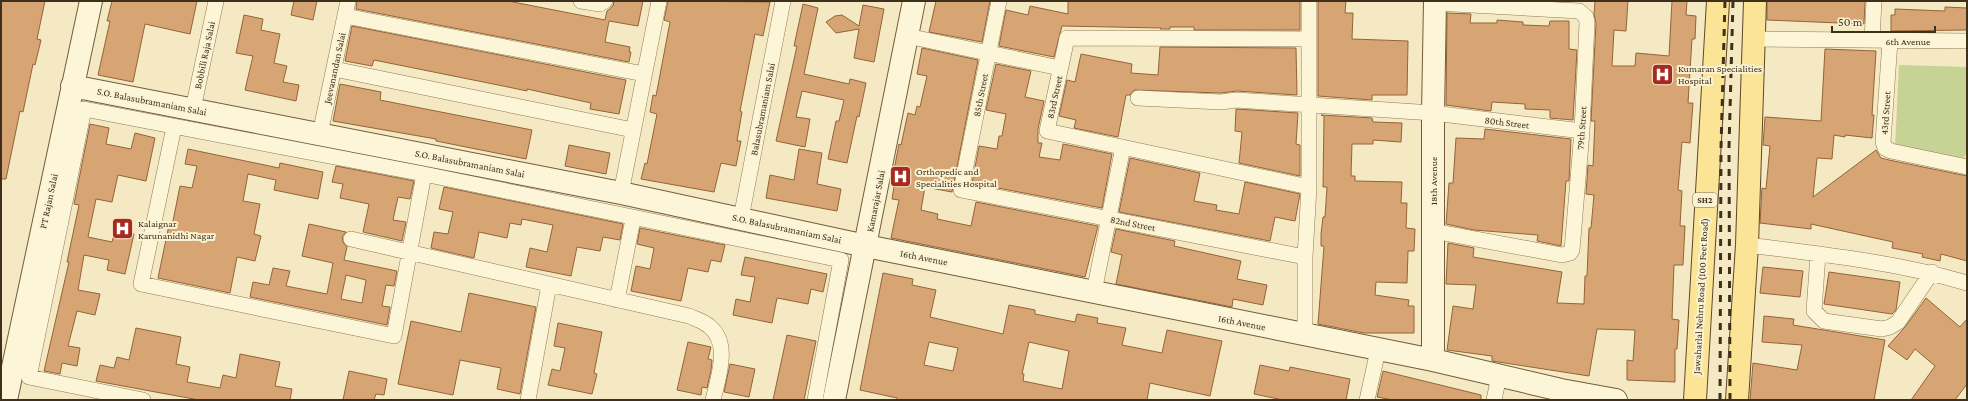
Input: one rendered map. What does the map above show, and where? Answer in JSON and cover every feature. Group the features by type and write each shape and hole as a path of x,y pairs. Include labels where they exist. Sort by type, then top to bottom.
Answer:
{"main road":[{"name":"Jawaharlal Nehru Road (100 Feet Road)","path":"1694,400 1718,1"},
{"path":"1737,400 1747,244 1755,1"}],"street":[{"name":"PT Rajan Salai","path":"6,386 7,344 75,1"},
{"name":"PT Rajan Salai","path":"7,344 72,86 91,1"},
{"name":"Bobbili Raja Salai","path":"193,109 216,1"},
{"name":"Jeevanandan Salai","path":"320,134 348,1"},
{"path":"580,1 600,4 605,1"},
{"path":"621,193 659,1"},
{"name":"Balasubramaniam Salai","path":"741,218 784,1"},
{"name":"Kamarajar Salai","path":"831,400 866,246 914,1"},
{"name":"85th Street","path":"961,190 999,1"},
{"path":"1305,335 1309,187 1309,1"},
{"path":"1872,40 1874,1"},
{"name":"18th Avenue","path":"1433,360 1432,113 1435,2"},
{"name":"79th Street","path":"1433,231 1562,255 1570,253 1572,250 1582,131 1587,23 1583,13 1578,11 1435,2"},
{"path":"345,16 644,74"},
{"path":"907,36 1060,68"},
{"name":"83rd Street","path":"1308,39 1067,38 1047,131 1309,187"},
{"name":"6th Avenue","path":"1753,39 1967,41"},
{"name":"43rd Street","path":"1890,41 1883,142 1885,148 1891,151 1967,167"},
{"path":"334,69 633,130"},
{"name":"S.O. Balasubramaniam Salai","path":"72,86 621,193 866,246"},
{"name":"80th Street","path":"1138,98 1221,102 1236,100 1432,113 1582,131"},
{"path":"143,400 29,377 84,109 424,174 633,219 841,260 831,400"},
{"path":"174,127 141,284 394,336 424,174"},
{"path":"1094,292 1124,147"},
{"name":"82nd Street","path":"961,190 1306,257"},
{"path":"617,300 633,219"},
{"path":"351,239 689,316 710,327 720,344 722,357 713,400"},
{"path":"1747,244 1932,272 1967,283"},
{"name":"16th Avenue","path":"866,246 1433,360 1499,376 1560,395 1616,400"},
{"path":"1818,254 1814,311 1824,322 1882,329 1890,327 1898,322 1932,272"},
{"path":"528,400 548,285"},
{"path":"1367,400 1378,350"},
{"path":"1494,400 1499,376"},
{"path":"6,386 95,400"}],"green space":[{"path":"1899,65 1967,67 1967,152 1964,158 1895,147"}],"building":[{"path":"1,1 45,1 37,39 41,40 35,65 33,64 23,112 20,111 6,179 1,179"},
{"path":"112,1 197,1 190,34 145,24 133,82 98,75 110,21 107,21"},
{"path":"294,1 317,1 313,20 291,15"},
{"path":"357,1 508,1 605,20 607,11 613,6 614,1 643,1 638,26 609,21 605,42 630,47 629,52 631,52 629,62 356,9"},
{"path":"668,1 770,2 763,36 755,34 740,111 742,112 737,141 741,141 736,166 721,163 714,192 641,179 645,163 647,164 657,114 650,112 653,95 656,96 670,22 664,20"},
{"path":"936,1 990,1 982,42 929,32"},
{"path":"1068,1 1300,1 1300,30 1194,30 1194,27 1170,27 1170,29 1160,29 1161,28 1062,26 1054,57 999,46 1006,10 1028,15 1030,6 1068,14"},
{"path":"1318,1 1346,1 1345,13 1353,13 1352,39 1408,41 1407,95 1372,95 1372,100 1318,96"},
{"path":"1595,1 1628,1 1626,31 1614,30 1612,66 1635,66 1636,53 1669,56 1672,1 1687,1 1686,15 1696,16 1695,39 1692,39 1688,103 1693,103 1690,143 1682,142 1678,190 1682,191 1680,226 1685,226 1683,265 1674,265 1672,319 1679,320 1677,349 1675,349 1675,382 1627,380 1627,360 1633,361 1635,330 1597,329 1589,376 1492,361 1492,356 1447,350 1453,306 1473,309 1476,285 1446,284 1448,243 1474,248 1473,257 1562,272 1557,303 1584,304 1589,228 1591,228 1594,195 1586,194 1588,165 1593,166 1595,121 1591,121 1596,23 1594,14"},
{"path":"1767,1 1865,1 1864,24 1767,20"},
{"path":"803,4 818,8 804,74 849,84 850,79 866,83 847,163 828,159 836,121 839,121 844,100 802,91 796,117 810,119 805,147 776,141 797,46 794,46"},
{"path":"863,5 884,9 874,62 854,58 859,29 836,33 826,22 835,16 842,15 859,26"},
{"path":"1945,7 1967,8 1967,30 1891,31 1891,15 1895,15 1895,9 1945,11"},
{"path":"1447,13 1471,14 1470,23 1497,23 1497,20 1523,22 1523,25 1549,26 1550,21 1569,21 1569,49 1577,50 1573,120 1550,118 1550,110 1525,109 1525,104 1492,102 1491,111 1446,105"},
{"path":"244,15 263,19 261,30 280,34 274,63 287,66 283,82 299,85 296,101 245,90 253,56 236,53"},
{"path":"352,26 626,80 619,114 590,109 591,103 527,89 527,91 374,60 372,66 345,61"},
{"path":"1160,47 1296,48 1297,95 1237,91 1221,93 1134,90 1130,95 1126,95 1118,137 1074,128 1076,120 1059,116 1067,80 1075,82 1081,54 1132,64 1131,73 1158,75"},
{"path":"922,48 978,60 952,192 925,187 921,210 938,214 937,219 971,226 976,202 1098,226 1085,277 891,238 899,200 892,199 895,181 892,180 899,144 901,145 908,113 915,115 917,106 920,107 927,76 917,74"},
{"path":"1825,49 1876,51 1872,115 1874,115 1872,138 1834,135 1832,159 1817,158 1813,197 1876,150 1881,158 1967,176 1967,261 1941,254 1940,261 1922,257 1923,254 1892,248 1893,242 1811,224 1811,229 1760,223 1762,188 1766,189 1770,146 1763,145 1765,117 1821,121"},
{"path":"996,64 1031,71 1025,97 1044,101 1038,129 1038,143 1042,143 1039,157 1060,160 1063,144 1112,154 1102,208 972,183 979,146 997,149 999,136 1002,136 1006,114 986,110"},
{"path":"340,84 381,92 380,100 532,130 526,159 436,141 436,139 333,121"},
{"path":"1236,109 1298,113 1296,144 1300,145 1300,176 1239,163 1242,132 1235,131"},
{"path":"1321,115 1372,118 1373,122 1402,123 1401,142 1373,140 1373,144 1352,144 1351,176 1355,176 1355,181 1402,182 1401,203 1407,203 1406,228 1415,229 1414,251 1408,251 1407,283 1376,282 1375,295 1409,300 1408,306 1414,306 1414,333 1364,333 1318,324 1324,246 1321,246 1321,234 1323,217 1325,217 1327,187 1323,187 1324,116"},
{"path":"90,124 109,128 106,144 131,149 135,133 155,138 146,181 118,175 112,202 96,199 88,237 112,242 115,231 134,234 125,274 107,270 109,260 84,255 78,290 100,294 95,315 77,311 68,346 80,348 77,366 62,363 60,374 44,371 69,262 67,262 79,205 74,204"},
{"path":"1485,129 1571,139 1569,181 1566,181 1561,246 1537,241 1538,235 1474,230 1446,224 1449,183 1453,183 1456,138 1484,139"},
{"path":"569,145 610,153 606,174 565,166"},
{"path":"188,149 279,168 280,163 323,172 318,199 274,190 276,180 248,174 243,201 260,204 254,234 261,236 255,261 237,257 230,293 158,278 169,225 172,226 180,186 192,188 197,166 185,164"},
{"path":"799,149 822,153 817,184 841,189 837,211 766,198 770,175 794,180"},
{"path":"1130,158 1200,173 1194,201 1217,205 1216,210 1239,214 1245,182 1300,194 1295,221 1275,217 1270,241 1119,212"},
{"path":"336,166 414,181 410,199 398,197 393,220 406,222 402,241 363,232 369,204 340,198 343,184 332,182"},
{"path":"444,187 623,224 620,240 603,237 600,251 577,247 571,276 526,267 530,248 547,252 553,225 522,219 521,225 510,223 507,238 479,232 474,258 431,248 434,232 448,234 453,212 439,209"},
{"path":"309,224 346,232 342,237 343,242 347,247 344,260 397,271 394,286 386,285 382,306 390,307 387,325 250,297 253,282 269,285 273,268 290,271 286,286 327,294 333,263 302,256","holes":["346,275 366,280 362,303 341,299"]},
{"path":"640,228 725,245 721,262 711,260 708,272 688,268 681,301 631,291 636,266 650,269 654,248 637,244"},
{"path":"1116,229 1175,241 1174,246 1241,261 1237,279 1267,285 1263,305 1233,299 1232,307 1116,284 1122,255 1111,252"},
{"path":"745,257 827,274 823,292 811,289 808,304 777,298 772,323 733,315 736,299 750,302 755,277 741,275"},
{"path":"1763,267 1803,271 1800,297 1760,293"},
{"path":"1829,272 1900,282 1896,310 1892,314 1824,304"},
{"path":"883,273 913,279 912,285 936,290 930,317 1003,334 1009,305 1035,310 1035,314 1075,322 1077,314 1098,318 1097,323 1126,328 1122,345 1162,353 1167,330 1222,341 1210,396 1150,383 1147,400 897,400 897,398 860,390","holes":["929,342 958,348 953,371 924,365","1029,342 1069,351 1062,389 1023,381 1024,374 1022,374"]},
{"path":"469,293 536,307 520,394 497,389 501,368 460,360 453,395 398,384 411,321 461,332"},
{"path":"1926,298 1960,327 1967,319 1967,384 1955,400 1911,400 1935,366 1915,349 1907,360 1888,346 1905,327"},
{"path":"1764,316 1794,319 1793,325 1885,340 1874,400 1750,400 1753,363 1797,370 1802,345 1762,342"},
{"path":"558,323 602,332 594,373 597,374 592,394 548,385 552,369 560,371 565,348 554,346"},
{"path":"136,328 181,337 176,364 190,367 187,382 220,388 223,375 236,378 240,354 280,362 275,386 292,389 290,400 199,400 96,381 100,365 114,368 117,357 129,360"},
{"path":"787,335 816,341 804,400 773,400"},
{"path":"688,342 711,347 708,359 712,360 711,370 707,388 702,387 701,395 677,390"},
{"path":"730,364 755,369 749,397 724,392"},
{"path":"1260,365 1289,371 1290,367 1350,379 1346,400 1283,400 1254,394"},
{"path":"349,371 387,379 384,395 376,394 374,400 343,400"},
{"path":"1383,371 1481,395 1481,400 1393,400 1377,397"}],"railway":[{"path":"1720,400 1721,148 1725,1"},
{"path":"1730,400 1729,147 1733,1"}],"place":[{"name":"Kumaran Specialities Hospital","path":"1662,74"},
{"name":"Orthopedic and Specialities Hospital","path":"901,177"},
{"name":"Kalaignar Karunanidhi Nagar","path":"123,229"}]}
